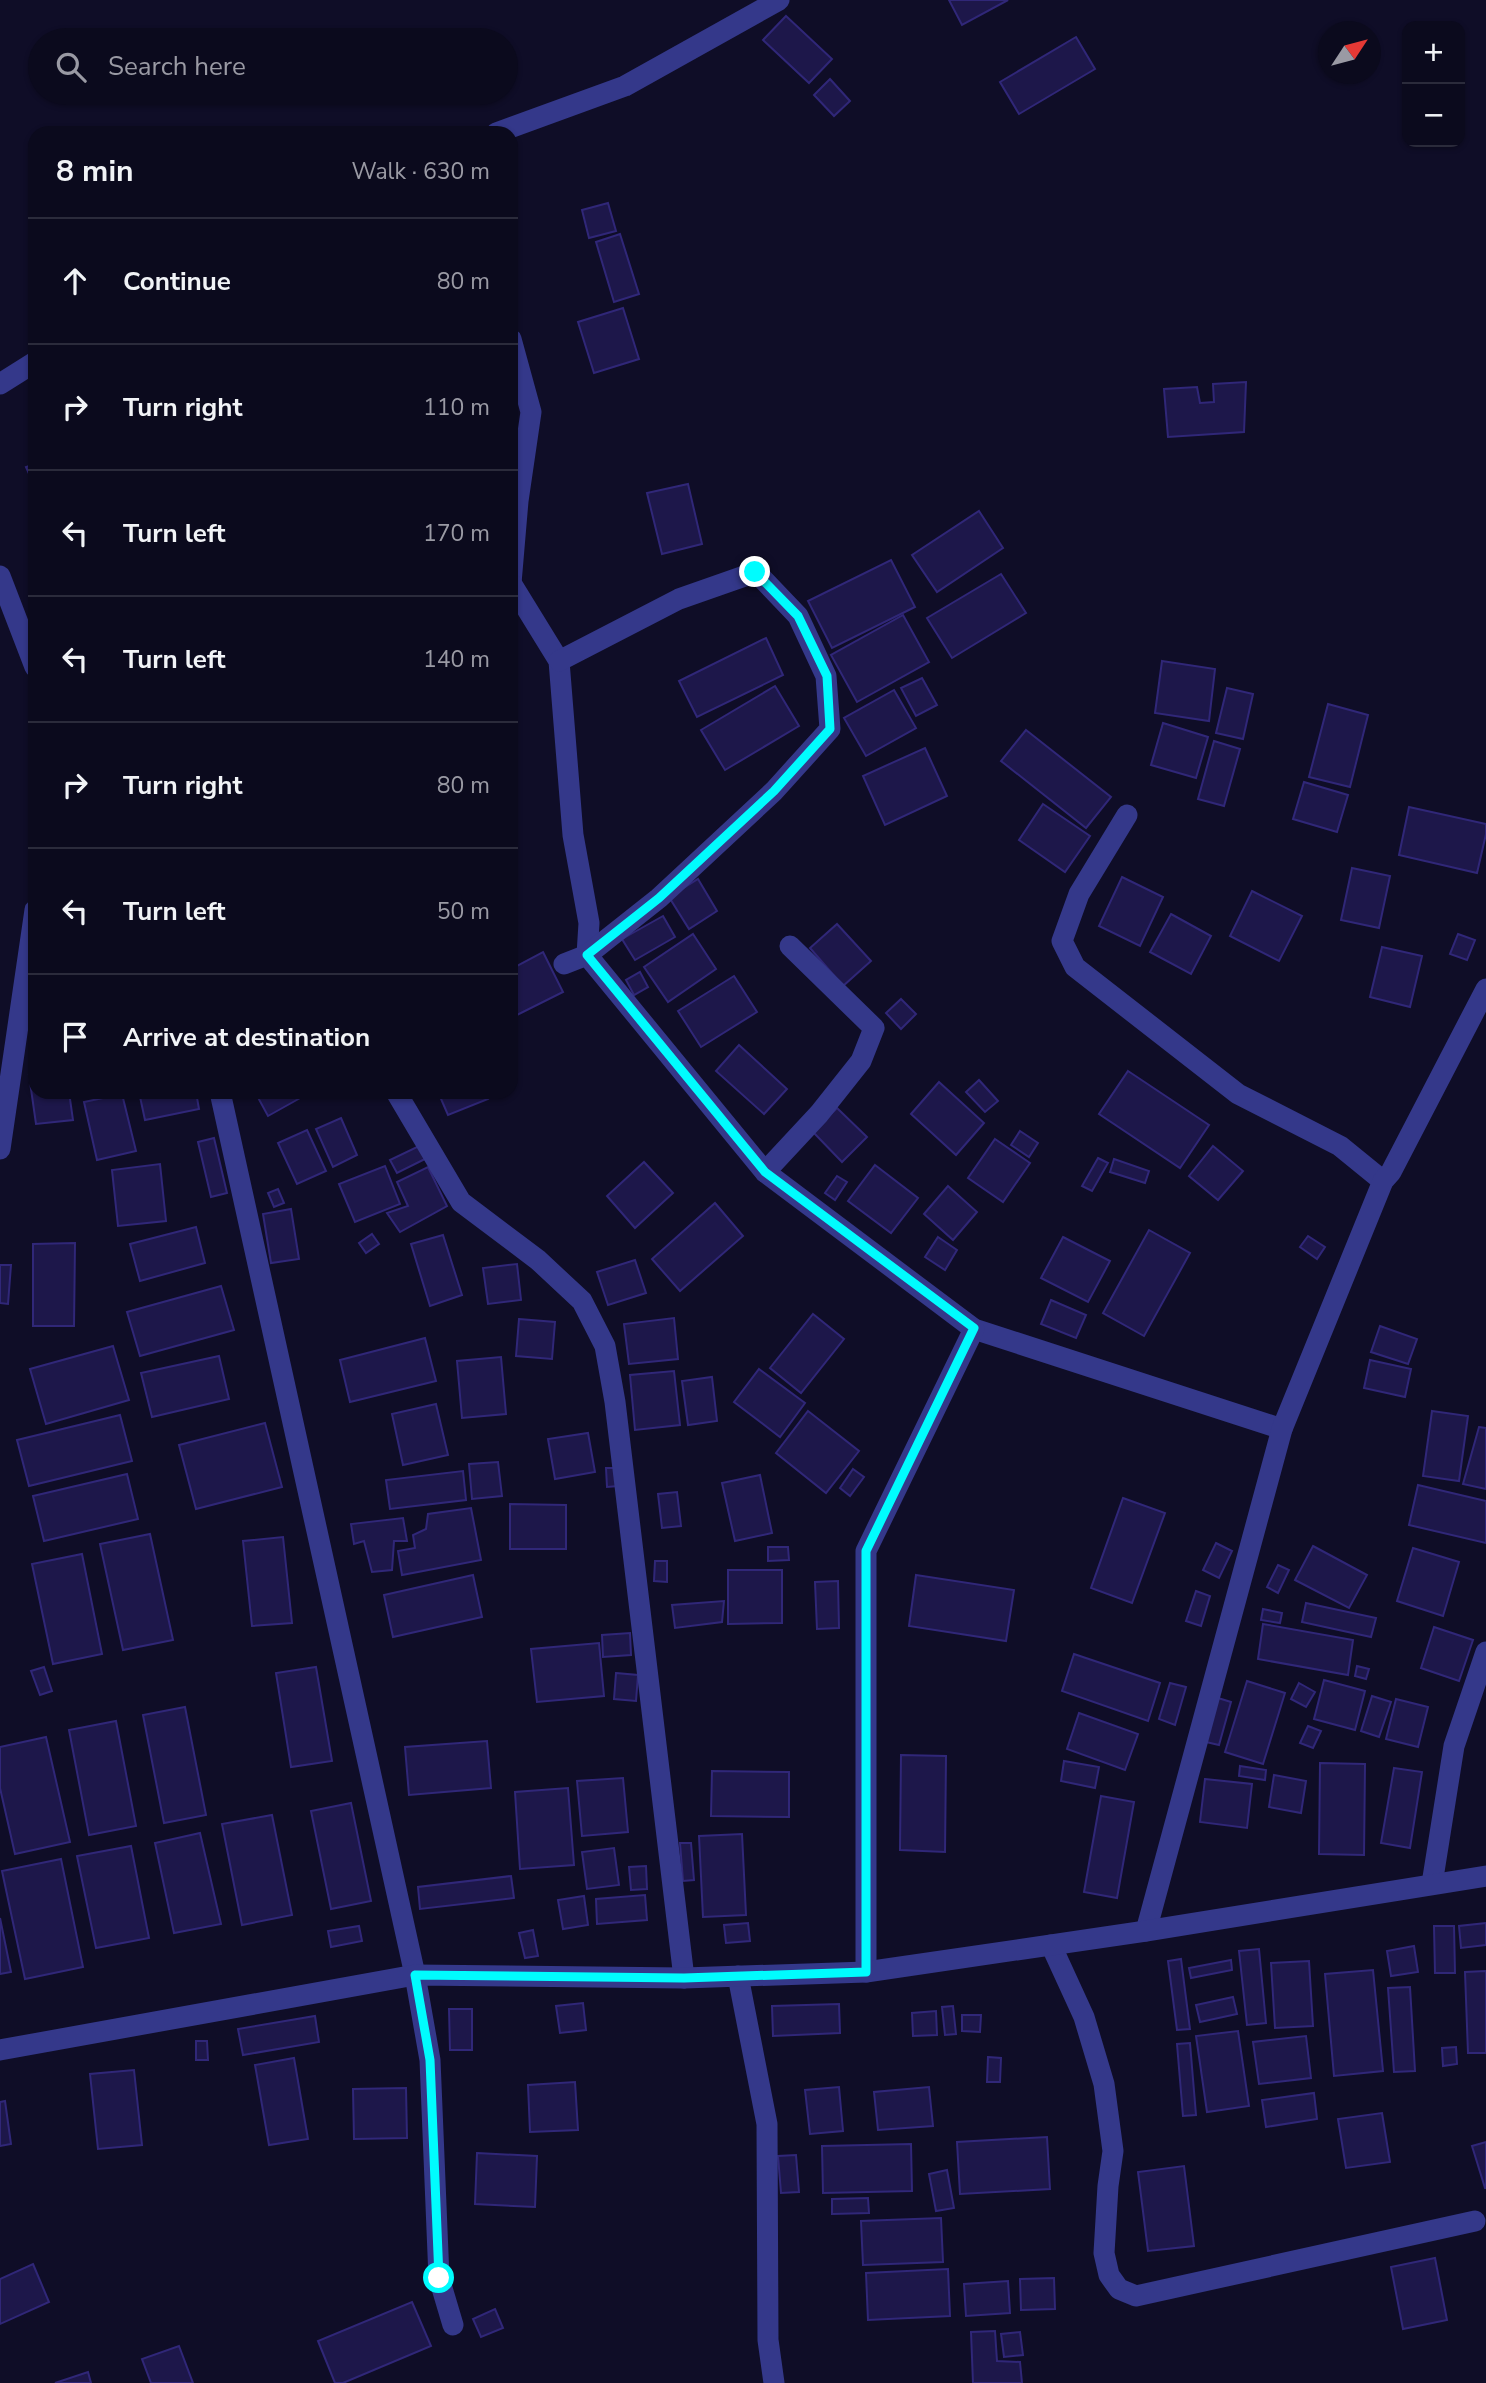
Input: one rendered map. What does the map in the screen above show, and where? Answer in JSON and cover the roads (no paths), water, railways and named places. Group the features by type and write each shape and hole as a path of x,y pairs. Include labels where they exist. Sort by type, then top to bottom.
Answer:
{"street":[{"path":"515,126 625,86 779,0"},
{"path":"518,365 531,412 518,501"},
{"path":"0,384 28,366"},
{"path":"559,661 679,599 755,572 798,616 827,676 830,729 774,791 659,898 587,955 564,964"},
{"path":"3,589 28,650"},
{"path":"518,594 559,661 573,835 589,923 587,955 765,1172 974,1328 1282,1429"},
{"path":"1127,815 1079,894 1062,941 1075,967 1238,1094 1340,1146 1384,1181"},
{"path":"765,1172 819,1114 861,1061 874,1028 790,946"},
{"path":"0,1149 28,958"},
{"path":"1146,1931 1282,1429 1384,1181 1486,989"},
{"path":"222,1099 415,1975 430,2060 439,2278 453,2325"},
{"path":"400,1099 461,1202 538,1260 582,1301 605,1346 615,1402 684,1978"},
{"path":"866,1972 866,1551 974,1328"},
{"path":"1432,1884 1454,1746 1486,1652"},
{"path":"0,2050 415,1975 684,1978 866,1972 1146,1931 1486,1876"},
{"path":"1051,1945 1084,2017 1104,2084 1113,2151 1104,2253 1109,2275 1119,2289 1136,2296 1475,2221"},
{"path":"738,1976 767,2124 768,2340 774,2383"}]}
